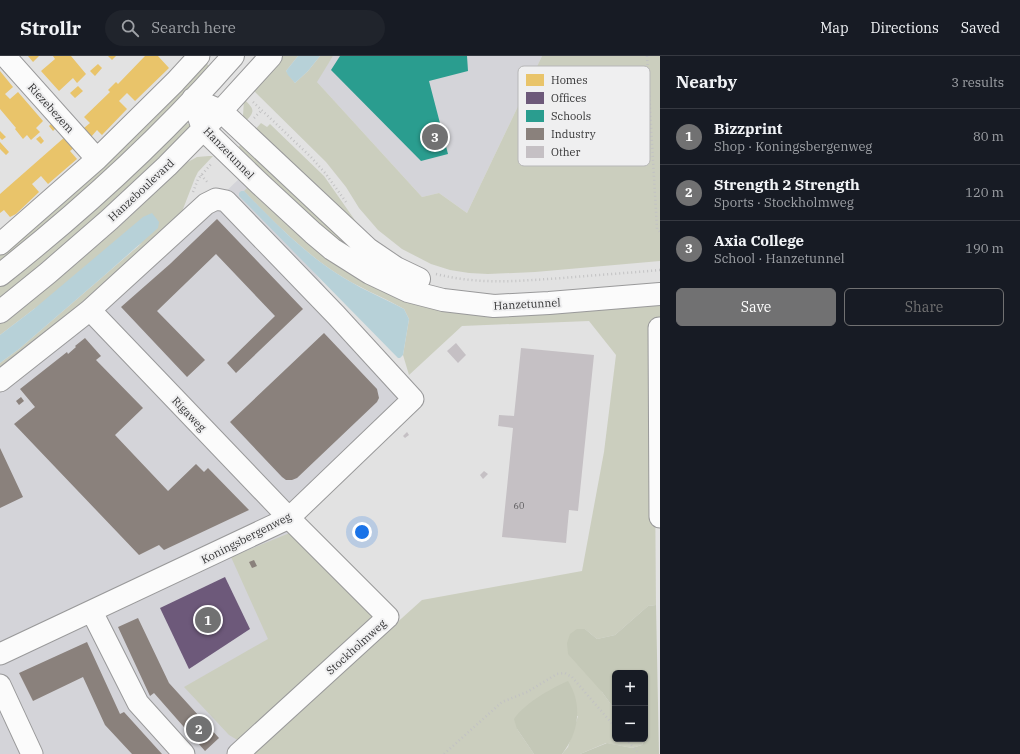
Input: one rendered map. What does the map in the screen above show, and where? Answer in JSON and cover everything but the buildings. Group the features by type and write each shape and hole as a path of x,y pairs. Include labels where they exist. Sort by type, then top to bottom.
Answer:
{"main road":[{"path":"0,275 96,193 160,133 233,56"},
{"name":"Hanzeboulevard","path":"0,312 109,220 167,166 204,129 271,56"},
{"name":"Hanzetunnel","path":"193,99 221,111 359,242 380,259 415,278 449,288 491,293 660,281"},
{"name":"Hanzetunnel","path":"193,99 204,129 260,184 332,249 370,273 408,291 442,300 494,306 660,294"}],"street":[{"name":"Riezebezem","path":"5,56 97,159"},
{"path":"2,238 97,159 190,60"},
{"name":"Koningsbergenweg","path":"0,654 289,518 413,399 336,315 226,201 220,199 212,200 90,310"},
{"path":"0,381 90,310"},
{"name":"Rigaweg","path":"90,310 289,518"},
{"path":"659,328 660,516"},
{"name":"Stockholmweg","path":"238,754 388,618 289,518"},
{"path":"92,612 138,703 184,754"},
{"path":"0,685 32,754"}],"path":[{"path":"647,56 648,66"},
{"path":"240,90 311,157 326,174 346,203"},
{"path":"650,106 657,228 660,232"},
{"path":"430,272 468,280 490,282 660,270"},
{"path":"444,754 502,702 527,692 557,674 565,673 572,677 612,724"},
{"path":"629,742 639,754"}],"shaded area":[{"path":"333,56 542,56 537,66 518,66 518,106 467,213 439,193 422,197 316,81"},
{"path":"240,178 258,196 404,394 292,508 407,633 278,754 0,754 0,386 180,235"}],"green space":[{"path":"274,56 298,56 286,71 295,83 308,71 320,56 333,56 317,82 422,197 439,193 467,213 518,106 518,166 650,166 650,66 537,66 542,56 660,56 660,261 535,272 488,274 450,270 431,264 402,249 378,230 359,208 346,187 326,162 250,87"},
{"path":"204,63 214,71 0,270 0,255 32,229"},
{"path":"244,99 252,108 251,115 245,122 243,116"},
{"path":"185,122 192,128 0,307 0,280"},
{"path":"261,123 267,127 270,124 324,176 359,226 403,268 253,132"},
{"path":"243,142 370,265 307,216 236,150"},
{"path":"213,156 198,172 178,222 0,376 0,363 19,349 142,243 34,309 0,335 0,316 78,262 121,225 186,163 197,157"},
{"path":"250,185 416,297 660,301 660,350 654,350 656,605 648,606 615,635 597,639 585,629 602,692 612,706 612,742 643,742 642,745 632,748 606,743 580,754 562,754 568,747 578,716 517,729 534,754 251,754 422,600 582,571 604,452 616,355 589,321 462,326 409,375 403,355 409,319 404,309 344,278 323,264 299,245 244,191"},
{"path":"292,532 373,617 239,741 229,735 184,687 268,639 231,557"},
{"path":"656,605 659,754 580,754 607,743 632,748 642,745 644,742 648,742 648,670 612,670 612,706 602,692 568,654 567,643 570,634 577,629 585,629 597,639 615,635 648,606"},
{"path":"568,681 576,699 577,718 568,746 562,754 534,754 517,729 514,719 531,702 546,692"}],"water":[{"path":"298,56 320,56 308,71 295,83 286,71"},
{"path":"241,191 244,191 288,235 323,264 352,283 404,309 409,319 403,355 400,358 398,358 239,196"},
{"path":"152,213 159,222 158,228 19,349 0,363 0,335 34,309 143,217"}],"place":[{"name":"Axia College","path":"435,137"},
{"name":"Bizzprint","path":"208,620"},
{"name":"Strength 2 Strength","path":"199,729"}]}
